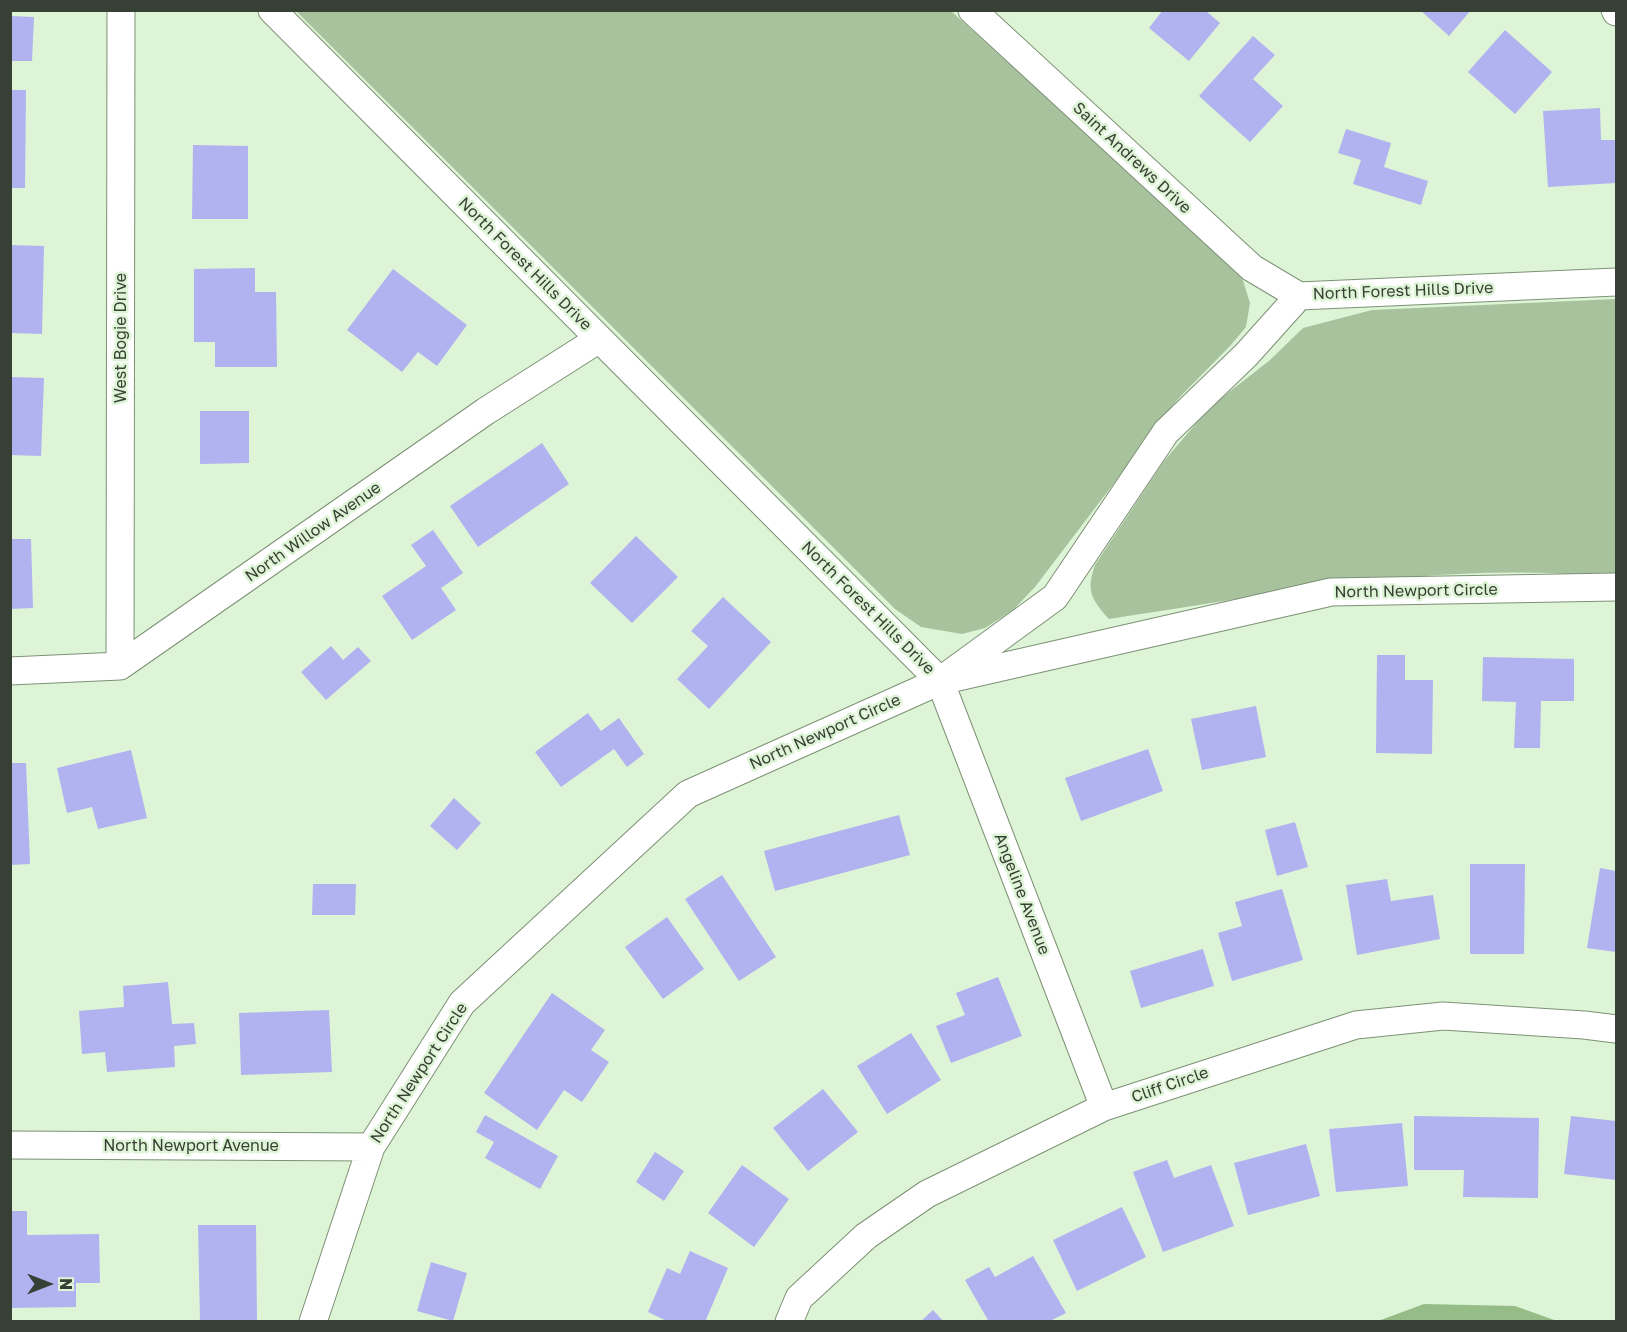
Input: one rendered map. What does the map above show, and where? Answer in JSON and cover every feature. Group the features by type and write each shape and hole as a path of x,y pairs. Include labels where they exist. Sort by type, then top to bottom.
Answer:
{"street":[{"name":"West Bogie Drive","path":"120,666 121,10"},
{"name":"North Forest Hills Drive","path":"272,10 940,681 1055,597 1166,432 1246,355 1299,296 1617,282"},
{"name":"Saint Andrews Drive","path":"972,10 1252,268 1299,296"},
{"name":"North Willow Avenue","path":"120,666 486,411 599,339"},
{"name":"North Newport Circle","path":"313,1322 371,1147 462,1003 688,794 940,681 1331,592 1617,587"},
{"path":"10,671 120,666"},
{"name":"Angeline Avenue","path":"940,681 1104,1107"},
{"name":"Cliff Circle","path":"789,1322 799,1298 858,1243 927,1194 1104,1107 1356,1025 1443,1016 1617,1029"},
{"name":"North Newport Avenue","path":"10,1145 371,1147"}],"shaded area":[{"path":"296,11 951,11 1241,274 1250,303 1246,327 1178,399 1035,587 1013,610 985,628 962,634 921,627 895,609"},
{"path":"1616,299 1616,578 1553,573 1425,576 1298,590 1109,619 1094,600 1091,582 1095,565 1164,461 1210,407 1270,360 1303,328 1372,310"},
{"path":"1424,1304 1515,1306 1557,1321 1378,1321"}],"building":[{"path":"1163,10 1205,10 1220,23 1189,61 1149,28"},
{"path":"1420,10 1471,10 1449,36"},
{"path":"10,16 34,17 32,61 10,61"},
{"path":"1505,30 1552,72 1515,114 1468,72"},
{"path":"1253,36 1275,55 1253,79 1283,106 1250,142 1199,96"},
{"path":"10,90 26,90 25,188 10,188"},
{"path":"1600,108 1601,140 1616,140 1616,183 1548,187 1543,111"},
{"path":"1346,129 1391,143 1384,167 1428,181 1421,205 1353,184 1361,160 1338,153"},
{"path":"193,145 248,146 248,219 192,219"},
{"path":"10,245 44,246 42,334 10,333"},
{"path":"255,268 255,292 276,292 277,367 215,367 215,342 194,342 194,269"},
{"path":"393,269 467,325 437,366 418,352 402,372 347,330"},
{"path":"10,377 44,378 41,456 10,455"},
{"path":"200,411 249,411 249,463 200,464"},
{"path":"542,443 569,484 478,547 450,506"},
{"path":"433,530 463,573 441,588 456,610 412,640 382,596 426,566 411,545"},
{"path":"636,536 678,577 632,623 590,583"},
{"path":"10,539 31,539 33,608 10,609"},
{"path":"723,597 771,642 709,709 677,679 708,646 691,631"},
{"path":"331,646 343,660 358,647 371,661 326,700 301,672"},
{"path":"1377,655 1405,655 1405,680 1433,680 1432,754 1376,753"},
{"path":"1483,657 1574,659 1574,701 1541,701 1540,748 1514,748 1516,702 1482,701"},
{"path":"1256,706 1266,757 1202,770 1191,719"},
{"path":"588,713 601,731 619,718 644,754 627,767 614,749 561,787 535,752"},
{"path":"1148,749 1163,791 1081,821 1065,778"},
{"path":"131,750 147,818 98,829 92,807 67,813 57,768"},
{"path":"10,763 26,763 30,864 10,865"},
{"path":"454,798 481,823 457,850 430,826"},
{"path":"899,815 910,855 775,891 764,851"},
{"path":"1295,822 1308,867 1277,876 1265,830"},
{"path":"1470,864 1525,864 1524,954 1470,954"},
{"path":"1600,868 1616,871 1616,952 1587,948"},
{"path":"722,875 776,957 739,981 685,899"},
{"path":"1387,879 1391,901 1433,895 1440,939 1357,955 1346,885"},
{"path":"313,884 356,884 355,915 312,915"},
{"path":"1282,889 1303,960 1232,981 1218,933 1242,926 1235,902"},
{"path":"667,917 704,969 663,999 625,947"},
{"path":"1203,949 1214,986 1141,1008 1130,971"},
{"path":"998,977 1022,1036 951,1063 936,1026 965,1015 956,993"},
{"path":"168,982 172,1024 194,1023 196,1044 174,1046 175,1067 107,1072 105,1052 82,1054 79,1011 124,1007 123,986"},
{"path":"552,993 605,1030 591,1050 609,1062 582,1102 564,1090 537,1130 484,1093"},
{"path":"329,1010 332,1072 241,1075 239,1013"},
{"path":"911,1033 941,1080 887,1114 857,1066"},
{"path":"823,1089 858,1132 808,1171 773,1128"},
{"path":"485,1115 558,1156 540,1189 485,1158 494,1142 476,1132"},
{"path":"1414,1116 1539,1118 1538,1198 1463,1197 1464,1170 1414,1170"},
{"path":"1571,1116 1616,1121 1616,1180 1564,1174"},
{"path":"1402,1123 1408,1186 1336,1192 1329,1129"},
{"path":"1306,1144 1320,1196 1248,1215 1234,1163"},
{"path":"655,1152 684,1171 664,1201 636,1182"},
{"path":"1167,1160 1174,1178 1211,1165 1234,1226 1163,1252 1133,1172"},
{"path":"742,1165 789,1199 754,1247 708,1213"},
{"path":"1122,1207 1146,1257 1077,1291 1053,1240"},
{"path":"10,1211 27,1211 27,1235 99,1234 100,1283 76,1283 76,1307 10,1308"},
{"path":"198,1225 256,1225 257,1320 200,1321"},
{"path":"690,1251 728,1268 705,1322 669,1322 648,1312 667,1268 680,1274"},
{"path":"1033,1256 1066,1313 1048,1322 989,1322 965,1280 989,1267 995,1277"},
{"path":"431,1262 467,1273 453,1321 417,1311"},
{"path":"933,1310 944,1322 920,1322"}]}
